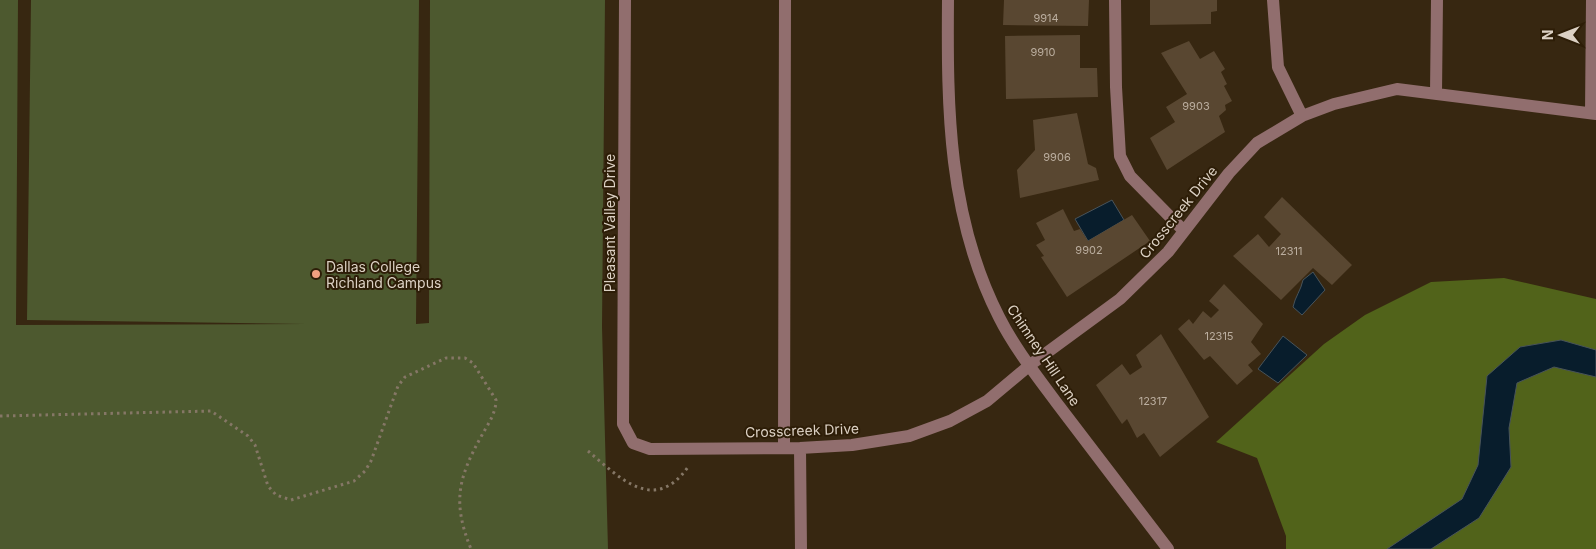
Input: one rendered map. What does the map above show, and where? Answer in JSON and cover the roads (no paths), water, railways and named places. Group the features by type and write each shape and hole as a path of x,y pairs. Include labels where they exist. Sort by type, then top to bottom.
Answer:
{"street":[{"name":"Pleasant Valley Drive","path":"625,0 623,424 634,443"},
{"path":"784,448 785,0"},
{"name":"Chimney Hill Lane","path":"948,0 948,100 954,175 970,238 999,318 1030,365 1168,549"},
{"path":"1115,0 1116,87 1120,156 1130,176 1184,231"},
{"path":"1273,0 1278,67 1302,116"},
{"path":"1436,92 1437,0"},
{"path":"1592,0 1594,114"},
{"name":"Crosscreek Drive","path":"634,443 650,449 800,448 852,445 909,436 942,424 987,401 1030,365 1120,299 1168,252 1229,173 1257,143 1302,116 1334,104 1397,89 1436,92 1594,114"},
{"path":"800,448 801,549"}],"water":[{"path":"1112,200 1124,220 1088,241 1075,219"},
{"path":"1313,272 1325,290 1302,315 1293,307 1294,303 1303,280"},
{"path":"1283,336 1307,355 1278,383 1258,369"},
{"path":"1561,340 1596,350 1596,377 1554,367 1517,383 1509,428 1511,467 1479,518 1431,549 1387,549 1462,499 1478,465 1487,376 1520,347"}],"place":[{"name":"Dallas College Richland Campus","path":"316,274"}]}
